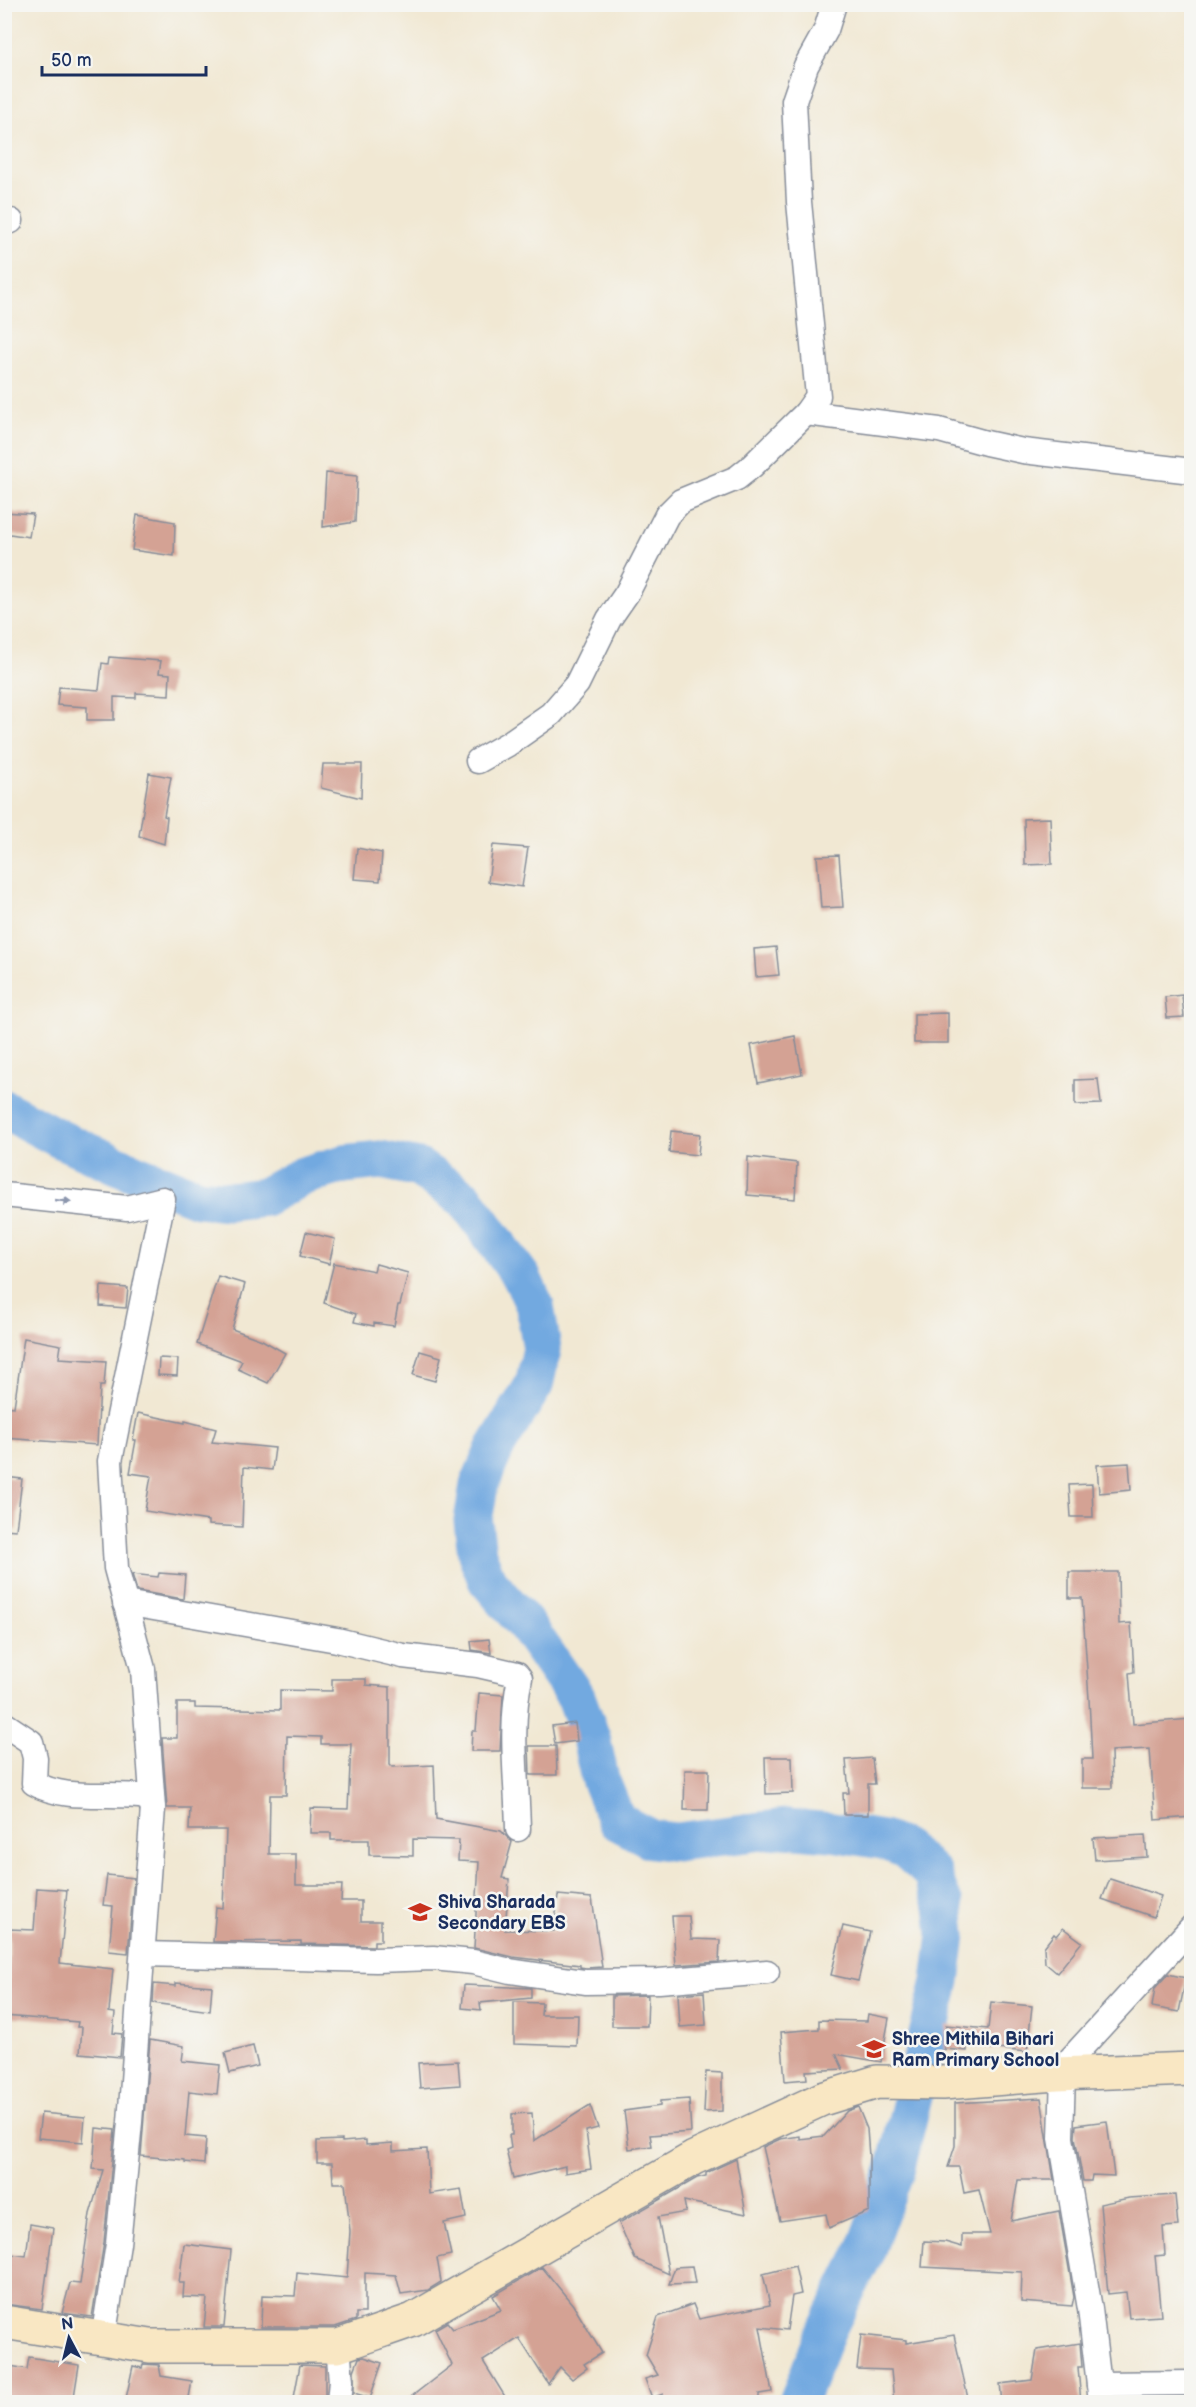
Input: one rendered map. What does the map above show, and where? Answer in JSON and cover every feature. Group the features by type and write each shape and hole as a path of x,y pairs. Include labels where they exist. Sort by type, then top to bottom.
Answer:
{"street":[{"path":"478,761 544,719 578,684 609,619 627,593 666,515 681,501 737,478 806,413 818,396 799,202 794,101 806,66 826,30 834,4"},
{"path":"806,413 939,430 1023,451 1191,471"},
{"path":"4,1195 127,1208 163,1199 110,1461 116,1568 143,1670 153,1808 130,2122 118,2244 103,2338"},
{"path":"125,1603 337,1640 403,1656 478,1665 517,1674 520,1678 516,1695 514,1746 518,1829"},
{"path":"4,1724 31,1742 35,1758 34,1783 47,1791 69,1794 136,1795 147,1797 153,1808"},
{"path":"1191,1926 1060,2074 1061,2138 1090,2308 1100,2393 1191,2383"},
{"path":"143,1954 376,1960 433,1958 473,1962 510,1971 585,1982 659,1981 767,1972"},
{"path":"4,2322 150,2346 338,2346 413,2320 693,2158 822,2099 877,2082 943,2083 1060,2074 1191,2069"},
{"path":"338,2346 342,2381 339,2403"}],"building":[{"path":"326,473 357,476 355,522 323,527"},
{"path":"4,512 33,514 29,537 4,533"},
{"path":"137,515 175,522 174,556 132,550"},
{"path":"109,657 161,661 159,673 170,674 169,695 136,693 136,698 114,697 114,720 87,720 87,707 57,705 59,687 99,690 102,663 108,664"},
{"path":"323,764 362,764 361,798 321,788"},
{"path":"149,773 171,777 164,816 167,817 164,844 139,836"},
{"path":"1050,818 1052,864 1025,865 1024,819"},
{"path":"493,845 528,848 522,887 488,882"},
{"path":"357,848 382,853 380,881 354,879"},
{"path":"839,855 843,907 821,908 817,856"},
{"path":"776,947 779,975 756,977 754,949"},
{"path":"1182,995 1184,1017 1167,1018 1165,997"},
{"path":"948,1013 948,1043 914,1043 914,1014"},
{"path":"795,1036 802,1074 758,1083 751,1045"},
{"path":"1098,1079 1101,1104 1075,1105 1075,1080"},
{"path":"671,1131 700,1134 698,1155 669,1152"},
{"path":"748,1157 797,1163 795,1199 747,1195"},
{"path":"306,1232 335,1239 329,1264 300,1256"},
{"path":"334,1263 374,1271 376,1264 408,1273 394,1326 374,1323 374,1326 354,1322 356,1314 324,1303"},
{"path":"218,1276 245,1284 232,1329 262,1340 285,1353 268,1383 238,1369 242,1361 197,1344"},
{"path":"101,1286 128,1288 126,1308 100,1306"},
{"path":"24,1338 61,1345 59,1358 106,1361 104,1386 100,1386 97,1445 4,1438 4,1406 14,1407"},
{"path":"420,1351 441,1357 435,1381 413,1375"},
{"path":"159,1358 178,1359 177,1376 158,1375"},
{"path":"138,1413 216,1429 212,1442 275,1448 272,1470 244,1467 242,1527 208,1525 208,1521 145,1511 151,1476 130,1473"},
{"path":"1129,1463 1131,1490 1099,1493 1097,1465"},
{"path":"4,1477 22,1479 16,1530 4,1529"},
{"path":"1092,1484 1093,1517 1071,1517 1069,1485"},
{"path":"1069,1572 1118,1572 1119,1624 1131,1623 1134,1672 1129,1673 1133,1724 1190,1719 1191,1817 1155,1820 1150,1749 1111,1751 1112,1788 1082,1788 1082,1759 1092,1759 1089,1699 1082,1598 1069,1598"},
{"path":"159,1573 185,1575 183,1599 137,1591 132,1574 158,1577"},
{"path":"489,1639 491,1653 472,1650 471,1641"},
{"path":"332,1679 366,1679 366,1685 390,1687 390,1765 392,1767 434,1765 436,1819 501,1831 512,1842 502,1878 509,1879 505,1930 554,1931 558,1895 592,1898 602,1967 586,1968 580,1965 513,1957 474,1948 479,1862 458,1861 459,1840 413,1839 413,1856 369,1855 369,1840 331,1840 331,1833 310,1833 311,1808 348,1809 351,1744 321,1744 321,1737 287,1736 286,1795 270,1795 269,1854 296,1854 296,1885 342,1885 341,1901 361,1901 361,1921 381,1921 381,1941 374,1941 374,1946 301,1944 301,1941 213,1942 216,1907 223,1908 226,1830 189,1830 190,1808 167,1808 162,1738 177,1738 177,1703 195,1703 195,1708 280,1710 280,1690 332,1691"},
{"path":"479,1693 503,1695 500,1751 471,1751 472,1731 476,1731"},
{"path":"575,1723 577,1741 555,1744 552,1726"},
{"path":"529,1746 556,1746 557,1775 530,1775"},
{"path":"765,1757 792,1757 793,1793 766,1794"},
{"path":"872,1758 875,1784 868,1784 868,1815 844,1815 843,1793 849,1793 846,1760"},
{"path":"685,1770 709,1770 708,1810 684,1810"},
{"path":"1145,1835 1147,1857 1095,1860 1093,1838"},
{"path":"107,1875 134,1878 128,1953 109,1951 113,1906 103,1905"},
{"path":"1110,1879 1161,1896 1154,1917 1102,1899"},
{"path":"37,1888 67,1890 60,1963 113,1969 109,2012 115,2013 113,2033 122,2034 120,2057 80,2053 82,2027 77,2027 78,2022 4,2016 4,1980 9,1980 9,1929 34,1930"},
{"path":"672,1916 689,1916 691,1939 720,1940 719,1962 676,1965"},
{"path":"843,1926 870,1932 858,1981 831,1975"},
{"path":"1063,1928 1082,1942 1057,1973 1045,1963 1044,1947 1054,1934 1056,1936"},
{"path":"1168,1974 1186,1978 1179,2012 1152,2007 1155,1988"},
{"path":"176,1983 212,1986 210,2011 153,2003 154,1984 176,1986"},
{"path":"464,1985 531,1988 531,1998 480,2003 481,2010 462,2008"},
{"path":"704,1992 706,2025 680,2027 678,1994"},
{"path":"648,1995 647,2026 612,2026 612,1996"},
{"path":"514,2002 542,2003 541,2015 578,2015 577,2046 514,2044"},
{"path":"991,2002 1032,2006 1027,2052 967,2046 967,2051 944,2049 946,2025 988,2029"},
{"path":"868,2014 889,2018 881,2062 836,2054 843,2069 806,2071 807,2079 785,2081 781,2032 819,2029 819,2020 867,2021"},
{"path":"150,2040 184,2046 182,2061 220,2065 217,2094 189,2091 185,2136 206,2138 204,2164 141,2156"},
{"path":"253,2046 258,2066 230,2073 225,2053"},
{"path":"458,2061 460,2085 420,2088 418,2063"},
{"path":"706,2072 722,2073 722,2111 704,2112"},
{"path":"1041,2098 1054,2180 1018,2180 1011,2221 1059,2211 1074,2297 1072,2306 1021,2302 1022,2272 922,2267 924,2241 945,2242 962,2247 962,2234 990,2234 979,2190 964,2193 959,2167 948,2167 955,2146 955,2103"},
{"path":"689,2099 691,2132 650,2135 652,2146 629,2149 624,2111 660,2106 660,2101"},
{"path":"590,2105 598,2128 586,2131 591,2169 565,2173 565,2166 513,2179 506,2150 511,2148 509,2135 512,2135 512,2114 532,2113 534,2141"},
{"path":"858,2107 867,2129 869,2211 829,2228 826,2214 780,2221 763,2147 780,2139 824,2136 847,2111"},
{"path":"41,2113 85,2117 83,2142 38,2138"},
{"path":"1107,2121 1114,2176 1092,2175 1091,2181 1083,2181 1075,2137 1076,2125"},
{"path":"96,2128 115,2130 104,2242 92,2317 62,2313 70,2283 80,2284 90,2214 103,2170 93,2169"},
{"path":"342,2140 342,2142 366,2140 366,2145 393,2143 393,2151 427,2149 429,2194 461,2189 466,2218 444,2223 451,2255 437,2258 441,2282 428,2290 401,2294 396,2275 365,2273 365,2313 356,2313 356,2320 335,2327 261,2327 262,2295 295,2296 297,2273 347,2278 350,2231 345,2183 333,2183 332,2163 317,2163 317,2141"},
{"path":"736,2159 746,2214 684,2201 686,2212 658,2217 669,2274 635,2259 619,2223 697,2178 706,2176 706,2173"},
{"path":"1175,2195 1178,2226 1163,2227 1165,2255 1155,2256 1161,2316 1129,2318 1126,2292 1108,2294 1100,2204 1129,2198"},
{"path":"30,2224 53,2228 42,2309 4,2304 4,2253 26,2256"},
{"path":"184,2244 231,2250 224,2327 204,2327 207,2298 183,2297 184,2283 179,2283"},
{"path":"692,2266 695,2283 669,2284 675,2267"},
{"path":"795,2266 801,2294 792,2296 787,2330 760,2327 772,2392 759,2394 759,2403 663,2403 663,2394 652,2398 645,2379 658,2375 646,2355 658,2317 693,2304 699,2319 770,2305 763,2274"},
{"path":"542,2267 573,2305 602,2353 584,2364 587,2368 572,2379 560,2367 548,2384 519,2338 483,2361 509,2403 403,2403 452,2365 435,2329 447,2322 453,2329 501,2310 493,2296"},
{"path":"861,2335 906,2340 906,2343 954,2335 969,2403 894,2403 891,2370 857,2369"},
{"path":"1080,2343 1082,2367 1078,2367 1081,2403 1002,2403 1000,2384 1032,2380 1037,2350"},
{"path":"29,2357 79,2365 73,2403 32,2403 4,2398 4,2365 27,2369"},
{"path":"364,2357 382,2363 370,2398 354,2393 354,2371 359,2358"},
{"path":"143,2364 159,2365 161,2376 192,2381 188,2403 125,2403 133,2366 142,2368"},
{"path":"300,2365 325,2366 325,2403 293,2403"}],"waterway":[{"path":"4,1109 60,1139 137,1174 198,1198 229,1201 264,1197 303,1176 344,1164 381,1160 419,1168 465,1199 522,1278 535,1306 542,1349 534,1385 495,1448 479,1485 473,1521 477,1554 487,1580 526,1625 576,1697 591,1738 600,1779 617,1821 651,1839 676,1842 786,1828 883,1840 905,1849 931,1872 944,1905 947,1935 941,1981 895,2171 866,2250 826,2331 798,2402"}],"place":[{"name":"Shiva Sharada Secondary EBS","path":"420,1912"},
{"name":"Shree Mithila Bihari Ram Primary School","path":"874,2049"}]}
